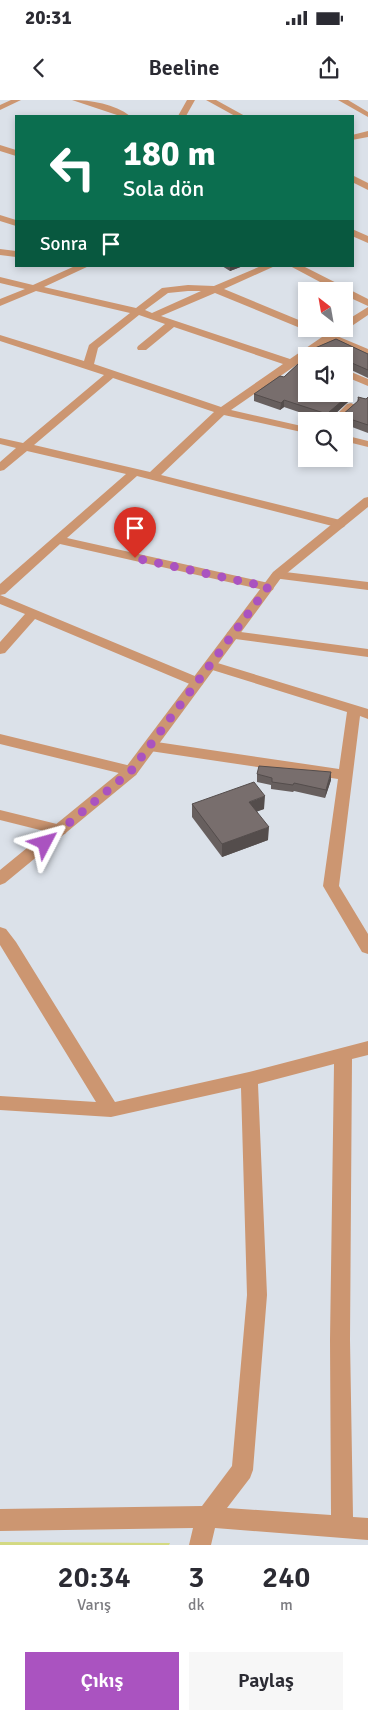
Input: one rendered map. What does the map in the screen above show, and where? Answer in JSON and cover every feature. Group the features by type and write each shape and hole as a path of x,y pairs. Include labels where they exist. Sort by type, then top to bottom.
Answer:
{"street":[{"path":"0,108 17,100"},
{"path":"76,100 105,107 124,115"},
{"path":"182,115 190,100"},
{"path":"213,101 227,100"},
{"path":"342,100 368,115"},
{"path":"213,101 239,115"},
{"path":"354,138 368,134"},
{"path":"0,148 15,153"},
{"path":"354,181 368,187"},
{"path":"0,218 15,223"},
{"path":"354,233 368,240"},
{"path":"0,252 15,254"},
{"path":"0,303 36,288 77,267"},
{"path":"152,316 268,267"},
{"path":"297,267 368,303"},
{"path":"0,280 137,311 291,363"},
{"path":"88,366 92,347 165,290 188,288 215,289 298,324"},
{"path":"353,320 368,310"},
{"path":"142,348 172,323"},
{"path":"0,338 222,411 298,428"},
{"path":"316,347 327,338"},
{"path":"334,338 368,353"},
{"path":"152,477 222,411 298,359"},
{"path":"0,468 111,374"},
{"path":"353,376 368,383"},
{"path":"345,412 351,406"},
{"path":"353,440 368,444"},
{"path":"0,442 134,472 340,524"},
{"path":"0,591 134,472"},
{"path":"0,879 131,771 277,575 368,501"},
{"path":"58,540 268,587"},
{"path":"277,575 368,586"},
{"path":"0,599 197,682"},
{"path":"0,650 33,613"},
{"path":"233,634 368,653"},
{"path":"210,665 361,712 346,775 331,886 368,948"},
{"path":"0,739 131,771"},
{"path":"150,746 346,775"},
{"path":"0,815 60,830"},
{"path":"0,933 16,954 111,1110"},
{"path":"0,1103 111,1110 249,1079 368,1048"},
{"path":"342,1527 340,1340 343,1054"},
{"path":"200,1545 207,1517 242,1470 257,1296 249,1079"},
{"path":"0,1520 207,1517 368,1529"}],"green space":[{"path":"0,1542 170,1543 169,1545 0,1545"}],"building":[{"path":"336,339 368,354 368,370 353,363 353,347 317,347"},
{"path":"298,364 298,402 341,402 329,412 321,412 284,400 281,403 254,394 280,376 284,377"},
{"path":"358,397 366,399 368,397 368,425 353,420 353,412 346,412 359,400"},
{"path":"259,766 331,772 326,790 294,783 293,785 272,782 272,778 257,774"},
{"path":"254,782 265,796 249,802 269,827 222,844 192,804"}],"route":[{"path":"45,843 131,771 268,587 135,558"}]}
